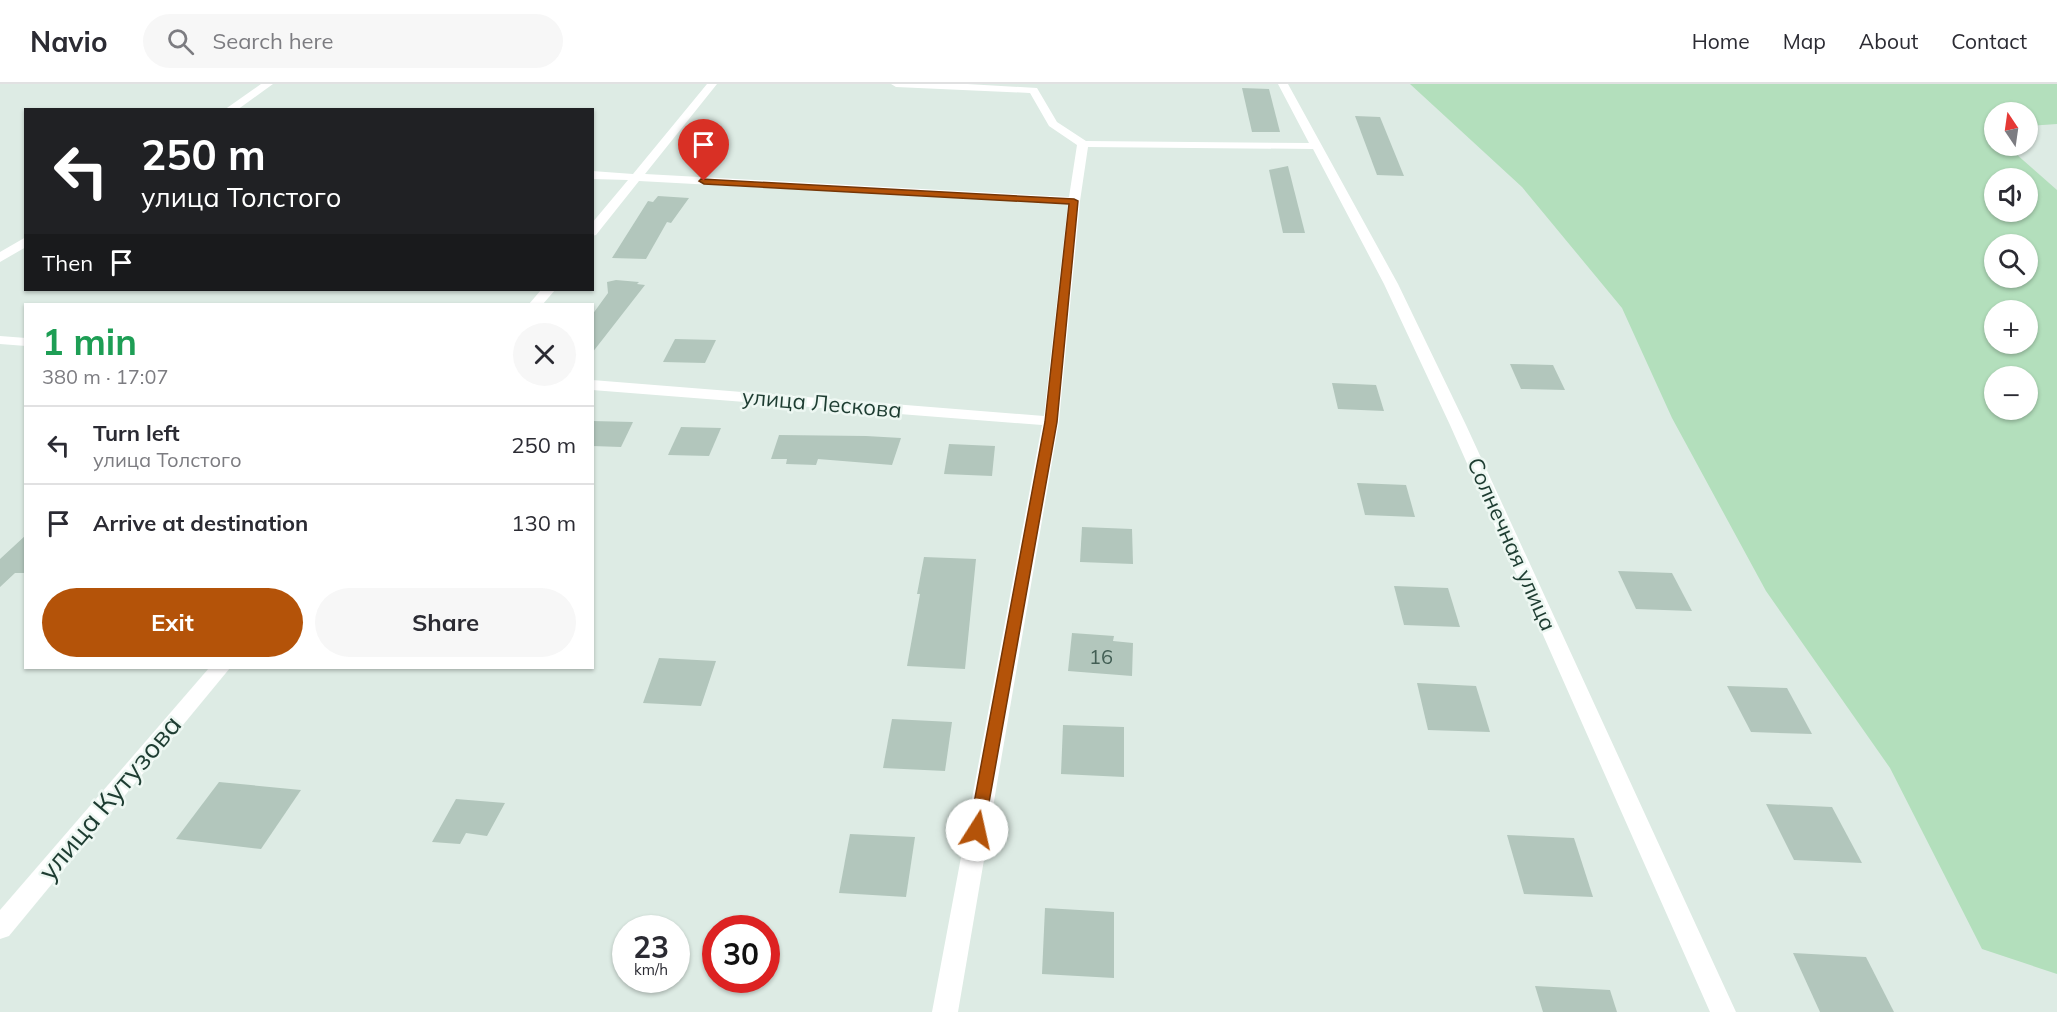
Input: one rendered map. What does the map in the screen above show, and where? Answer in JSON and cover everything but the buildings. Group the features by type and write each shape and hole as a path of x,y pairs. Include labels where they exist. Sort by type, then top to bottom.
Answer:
{"street":[{"path":"232,108 268,84"},
{"path":"594,229 712,84"},
{"path":"896,84 1033,90 1053,124 1083,144 1316,146"},
{"name":"Солнечная улица","path":"1283,84 1391,284 1458,425 1723,1012"},
{"path":"945,1012 1051,422 1074,201 1083,144"},
{"path":"594,175 1074,201"},
{"path":"0,258 24,242"},
{"path":"537,303 547,291"},
{"path":"0,340 24,342"},
{"name":"улица Лескова","path":"594,385 1051,422"},
{"name":"улица Кутузова","path":"0,928 219,669"}],"green space":[{"path":"1410,84 2057,84 2057,124 2038,125 2038,102 1984,102 1984,156 2018,156 2032,168 1984,168 1984,222 2038,222 2038,173 2057,190 2057,974 1982,949 1890,768 1766,591 1672,418 1622,308 1522,187"}],"route":[{"path":"704,181 1074,201 1051,422 977,830"}]}
